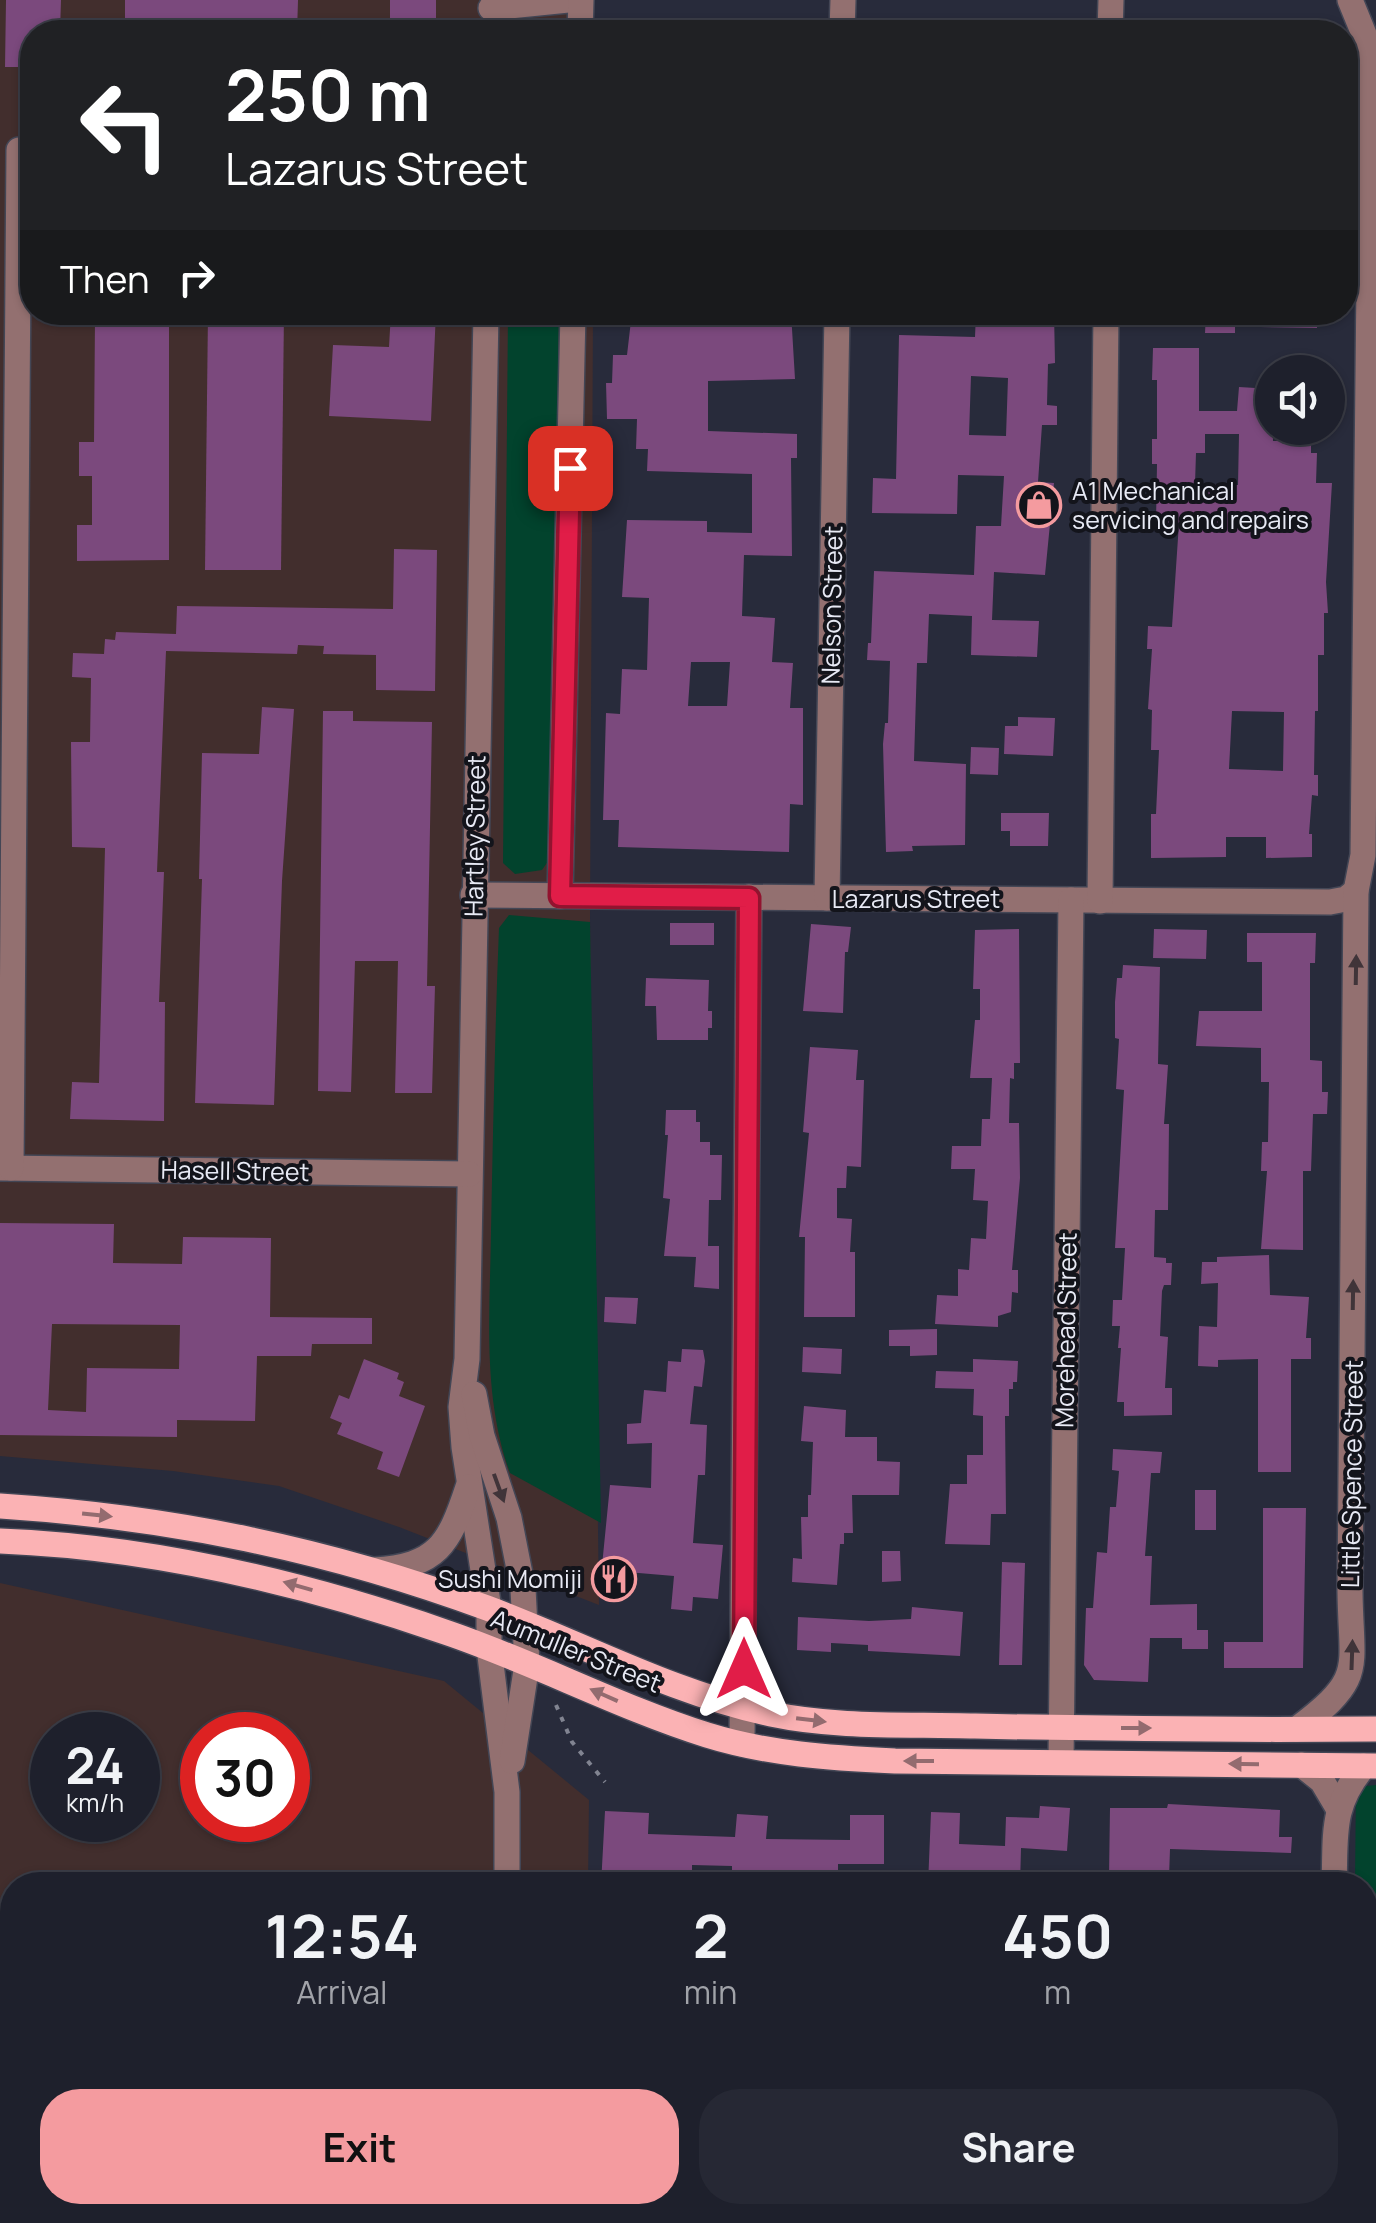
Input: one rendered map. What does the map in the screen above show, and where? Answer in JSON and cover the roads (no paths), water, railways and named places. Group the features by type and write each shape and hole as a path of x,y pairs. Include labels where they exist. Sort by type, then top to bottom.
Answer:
{"main road":[{"name":"Aumuller Street","path":"0,1506 207,1529 314,1552 489,1609 686,1688 744,1707 832,1722 1061,1728 1376,1729"},
{"name":"Aumuller Street","path":"0,1541 140,1554 267,1577 489,1648 673,1723 742,1744 820,1758 1370,1766"}],"street":[{"path":"491,13 568,0"},
{"name":"Little Spence Street","path":"1297,1728 1341,1692 1354,1660 1350,1592 1356,891 1364,855 1371,71 1366,36 1350,0"},
{"path":"6,1168 17,150"},
{"name":"Hartley Street","path":"486,325 467,1359 461,1407 489,1609 489,1648 507,1792 507,1872"},
{"path":"560,896 574,325"},
{"name":"Nelson Street","path":"827,898 837,325"},
{"path":"1100,901 1106,325"},
{"name":"Lazarus Street","path":"473,895 1330,902 1346,899 1356,891"},
{"path":"742,1744 749,898"},
{"name":"Morehead Street","path":"1061,1760 1070,900"},
{"name":"Hasell Street","path":"6,1168 470,1174"},
{"name":"Hartley Street","path":"467,1359 482,1436 509,1518 526,1624 527,1664 507,1792"},
{"name":"Hartley Street","path":"374,1570 404,1568 435,1555 454,1526 470,1483"},
{"path":"1302,1765 1322,1781 1338,1808"},
{"path":"1335,1872 1338,1808 1351,1780 1370,1766"}],"place":[{"name":"A1 Mechanical servicing and repairs","path":"1039,505"},
{"name":"Sushi Momiji","path":"614,1579"}]}
